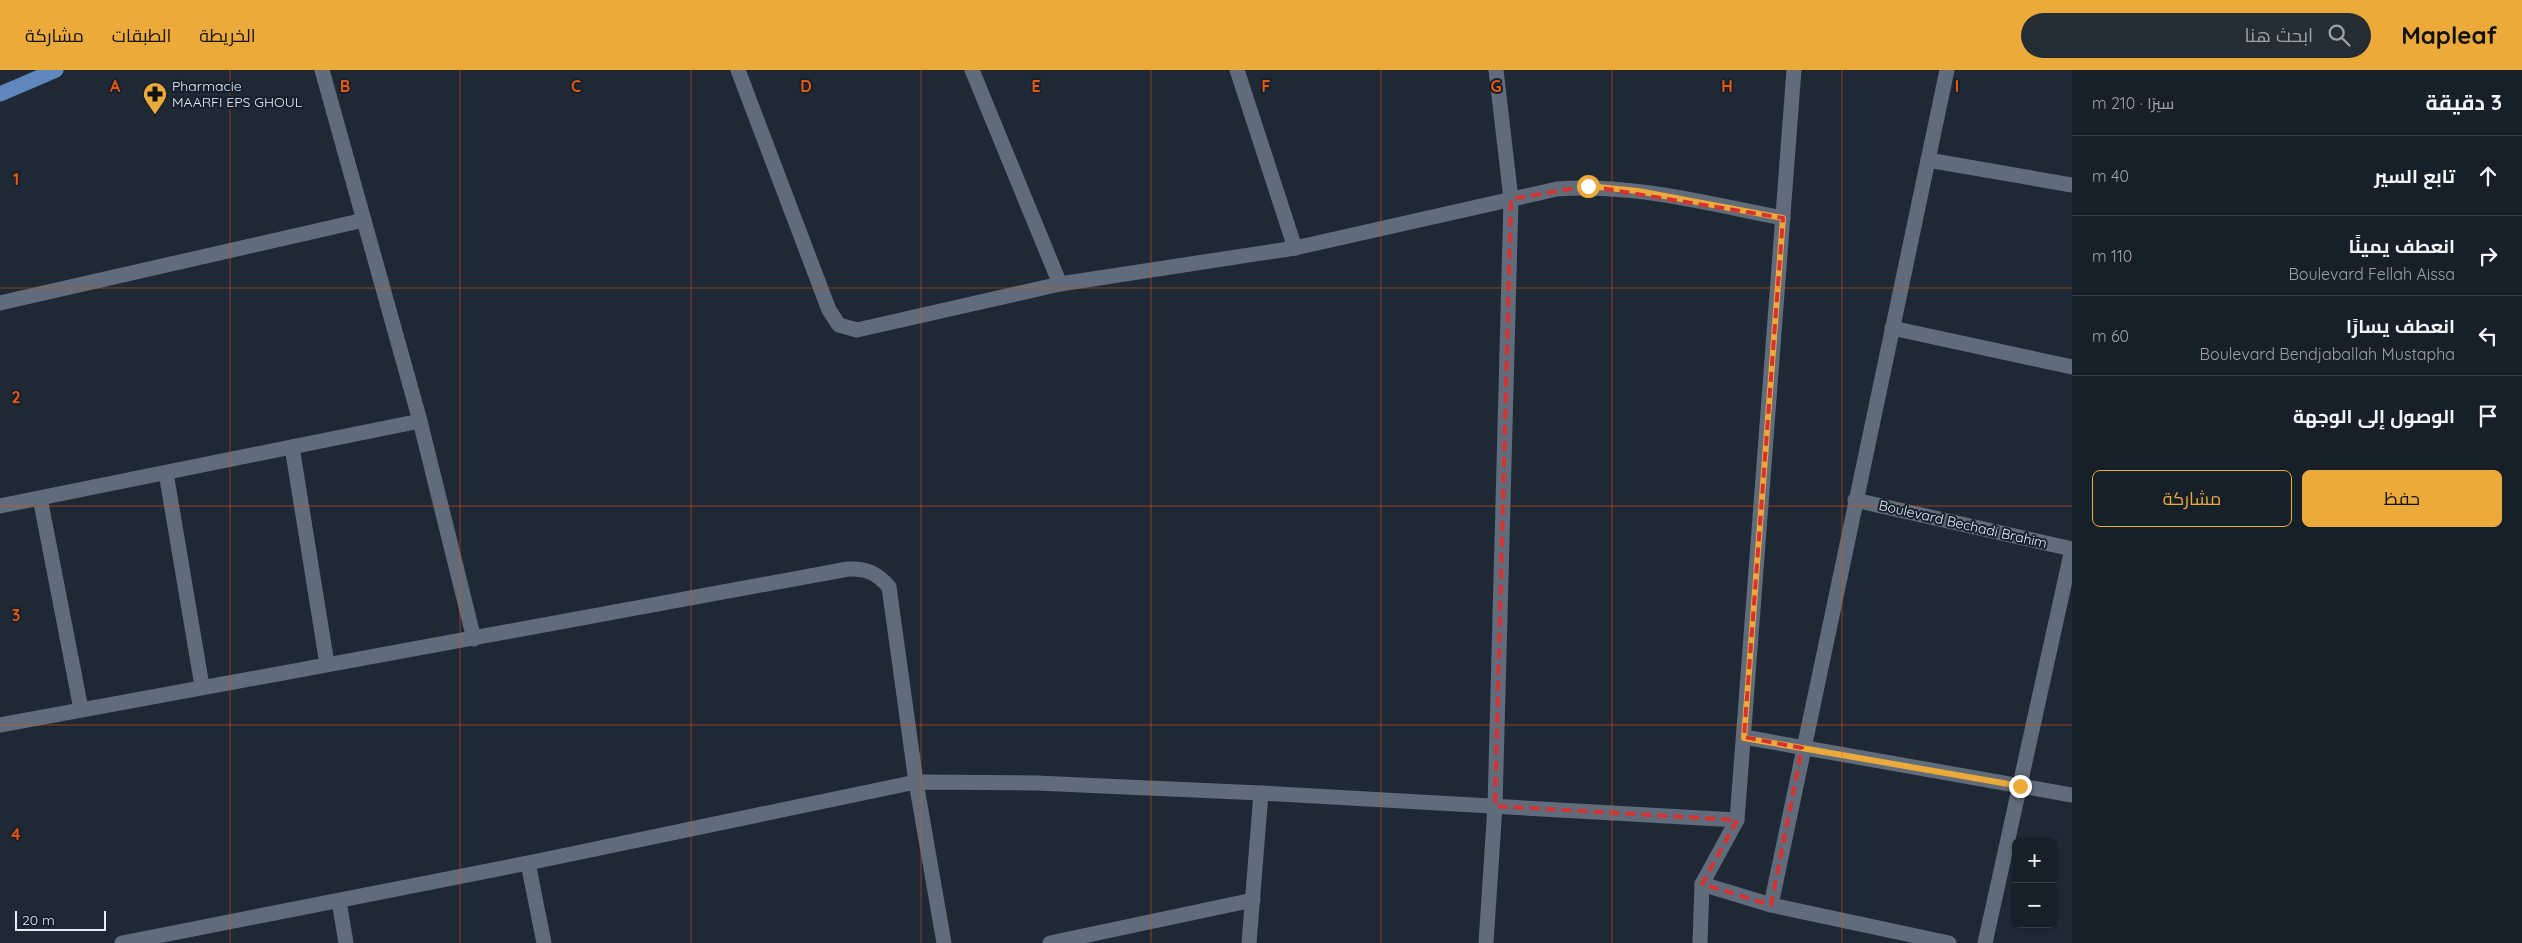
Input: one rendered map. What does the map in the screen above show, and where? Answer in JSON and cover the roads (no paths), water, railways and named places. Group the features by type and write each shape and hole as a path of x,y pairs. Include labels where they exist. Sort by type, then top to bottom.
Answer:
{"main road":[{"path":"0,94 56,70"}],"street":[{"path":"322,70 420,421 474,639"},
{"path":"738,70 829,310 839,325 857,330 1060,284 1295,248 1557,189 1588,186 1638,191 1783,218"},
{"path":"972,70 1060,284"},
{"path":"1237,70 1295,248"},
{"path":"1486,943 1495,806 1511,199 1496,70"},
{"path":"1700,943 1702,884 1737,820 1794,70"},
{"path":"1771,905 1802,748 1947,70"},
{"path":"1928,160 2072,186"},
{"path":"0,303 364,220"},
{"path":"1892,328 2072,367"},
{"path":"0,506 420,421"},
{"path":"292,447 326,664"},
{"path":"166,472 202,686"},
{"path":"40,498 81,709"},
{"name":"Boulevard Bechadi Brahim","path":"1855,500 2072,549"},
{"path":"1985,943 2072,549"},
{"path":"0,726 202,686 474,639 848,569 863,568 875,574 888,588 916,782 944,943"},
{"path":"1744,738 2072,795"},
{"path":"122,943 146,941 916,782 1036,783 1261,793 1737,820"},
{"path":"1250,943 1261,793"},
{"path":"528,863 544,943"},
{"path":"1702,884 1771,905 1949,943"},
{"path":"1050,943 1253,900"},
{"path":"339,901 346,943"}],"place":[{"name":"Pharmacie MAARFI EPS GHOUL","path":"155,115"}]}
